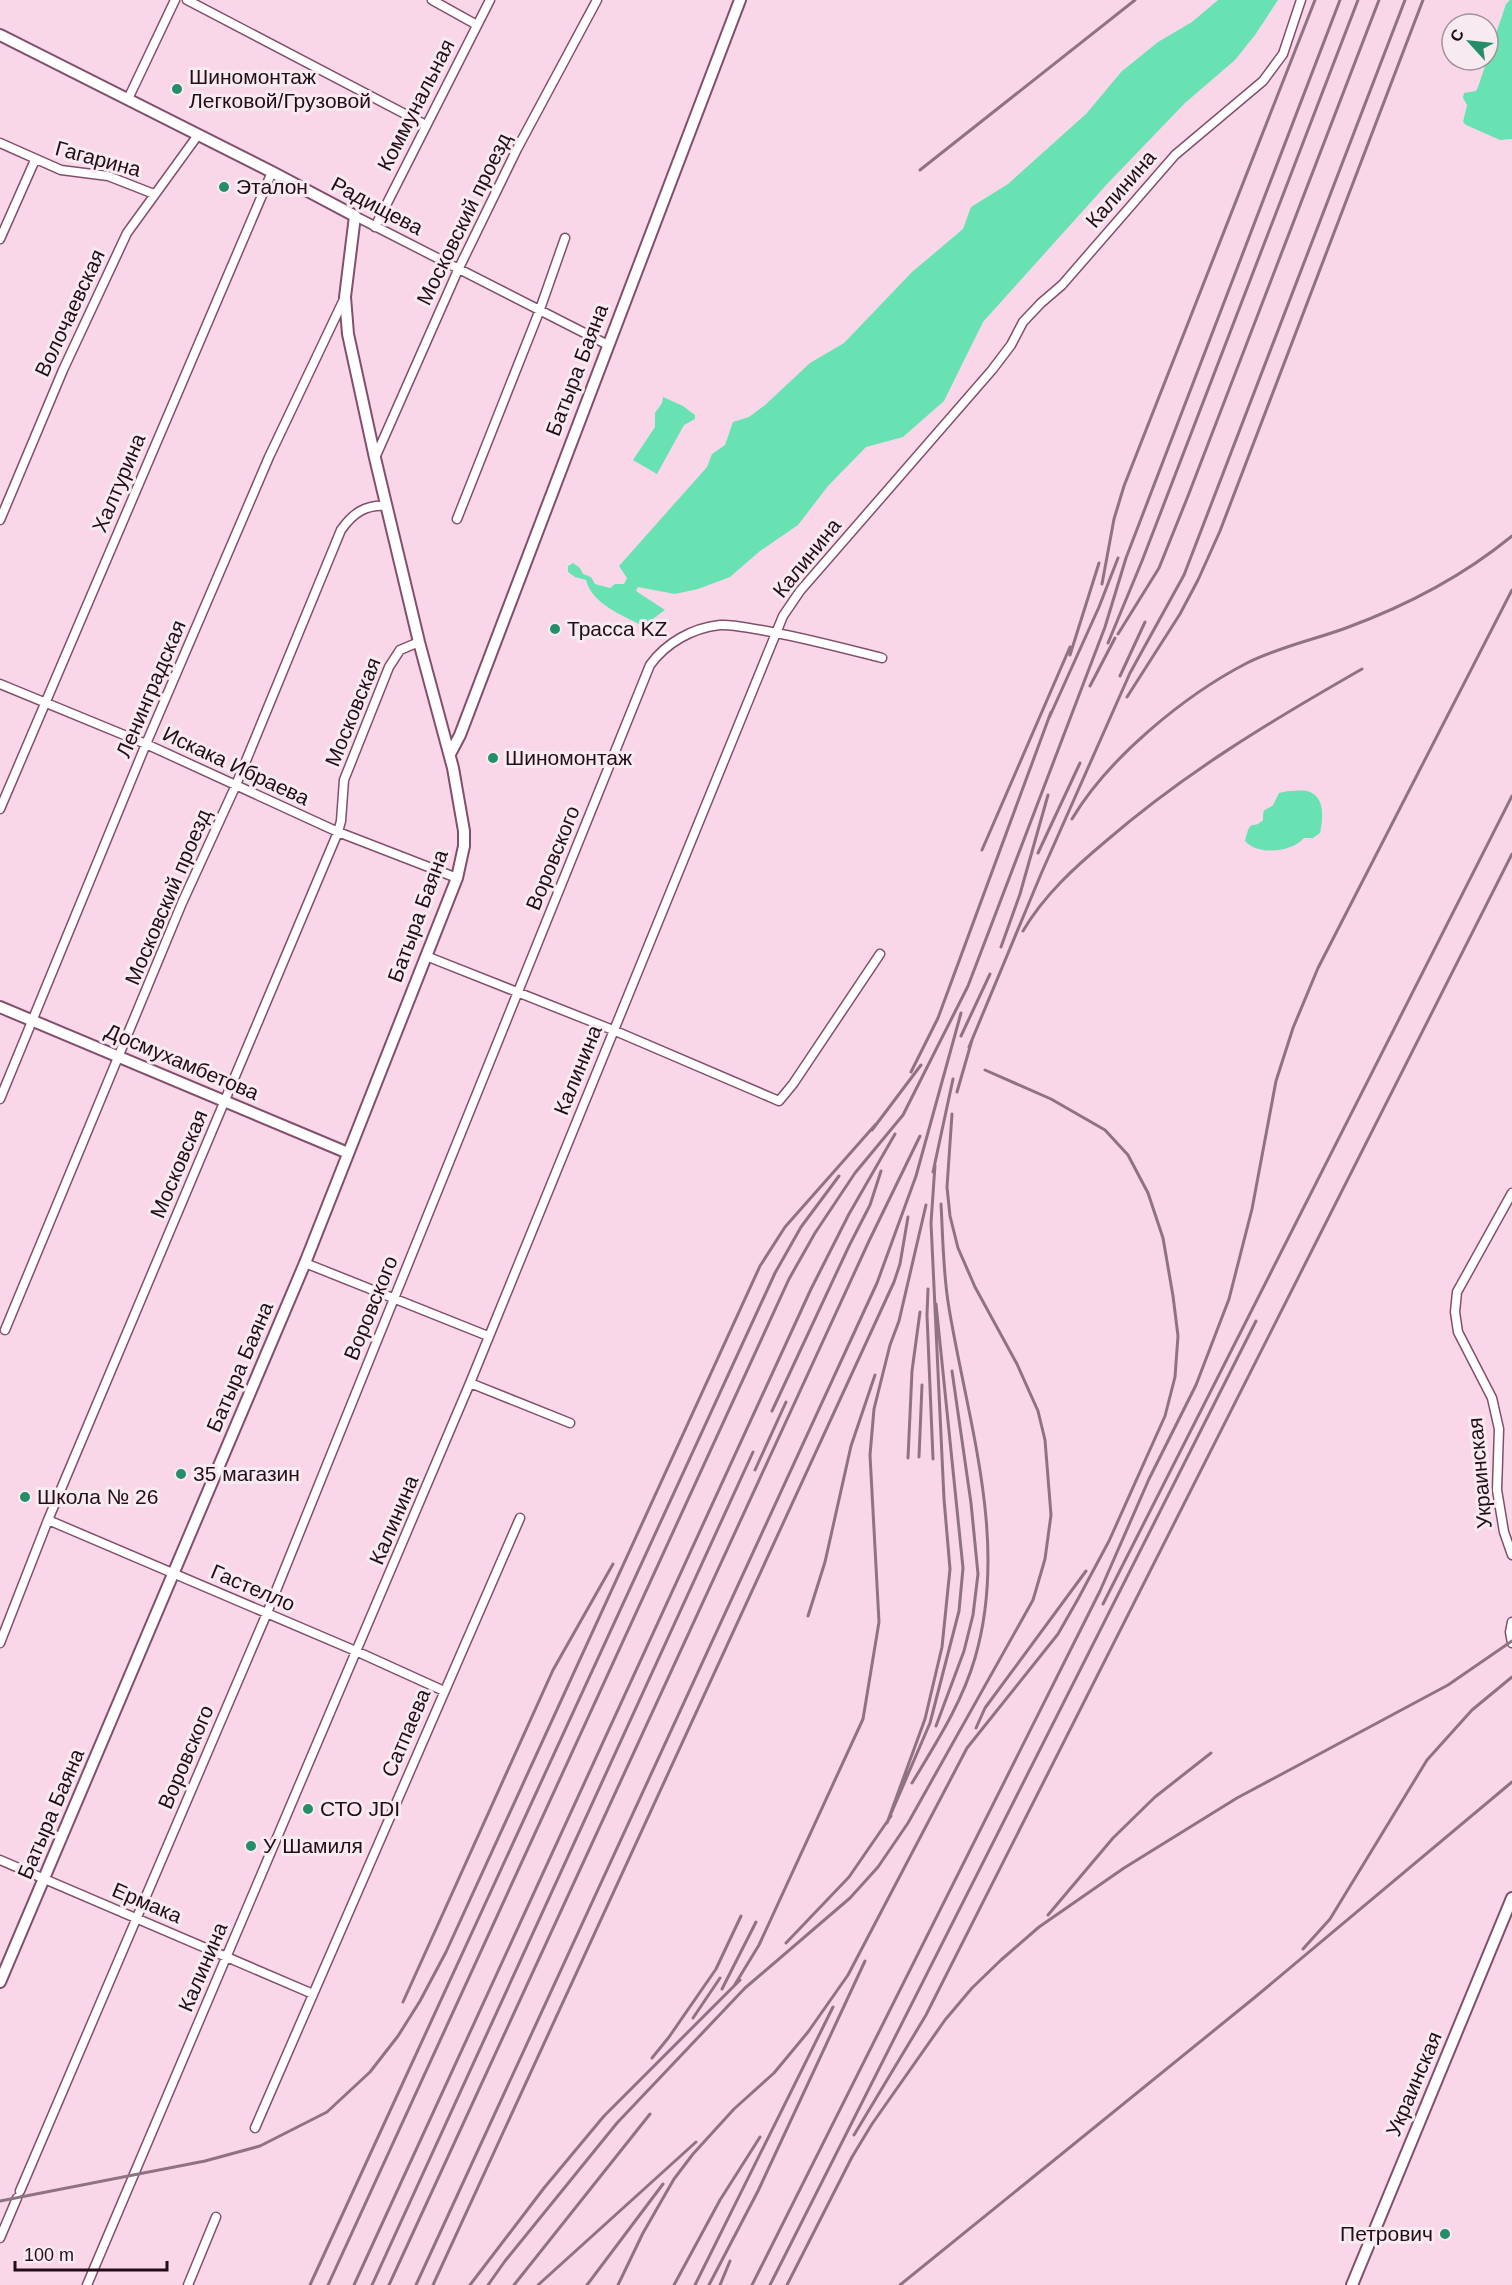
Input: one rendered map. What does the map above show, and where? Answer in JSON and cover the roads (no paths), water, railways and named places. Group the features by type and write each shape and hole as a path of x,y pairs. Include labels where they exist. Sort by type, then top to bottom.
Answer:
{"street":[{"path":"128,99 176,0"},
{"path":"188,0 426,125"},
{"path":"432,0 477,25"},
{"name":"Коммунальная","path":"375,226 490,0"},
{"name":"Московский проезд","path":"375,458 458,270 517,149 597,0"},
{"name":"Батыра Баяна","path":"450,754 460,735 740,0"},
{"name":"Калинина","path":"87,2285 358,1652 783,616 800,591 992,370 1011,345 1023,322 1062,285 1175,155 1263,81 1283,54 1301,0"},
{"name":"Радищева","path":"0,35 272,172 539,312 608,345"},
{"name":"Волочаевская","path":"0,520 63,370 127,233 198,135"},
{"name":"Гагарина","path":"0,143 61,170 122,180 154,194"},
{"path":"0,239 35,160"},
{"name":"Халтурина","path":"0,809 272,172"},
{"name":"Батыра Баяна","path":"0,1982 305,1263 458,878 464,846 464,831 450,754 419,642 348,334 345,297 355,216"},
{"path":"457,519 539,312 564,238"},
{"name":"Ленинградская","path":"0,1099 146,744 269,457 345,297"},
{"name":"Московский проезд","path":"5,1330 182,903 236,785 341,530 354,514 376,505 387,506"},
{"name":"Воровского","path":"0,2238 267,1613 650,665 668,645 693,632 718,625 776,633 882,658"},
{"name":"Московская","path":"0,1643 48,1520 338,832 344,780 389,668 400,650 419,642"},
{"name":"Искака Ибраева","path":"0,684 146,744 338,832 458,878"},
{"path":"426,956 614,1030 779,1101 794,1084 880,954"},
{"name":"Досмухамбетова","path":"0,1007 348,1153"},
{"name":"Украинская","path":"1512,1193 1457,1292 1455,1312 1458,1332 1492,1398 1499,1430 1497,1490 1504,1532 1512,1556"},
{"path":"305,1263 488,1336"},
{"path":"470,1383 570,1423"},
{"name":"Сатпаева","path":"255,2128 520,1518"},
{"name":"Гастелло","path":"48,1520 444,1691"},
{"path":"1512,1622 1510,1632 1512,1643"},
{"name":"Ермака","path":"0,1860 313,1994"},
{"name":"Украинская","path":"1352,2285 1512,1898"},
{"path":"188,2285 216,2217"}],"railway":[{"path":"920,170 1135,0"},
{"path":"1102,584 1114,519 1124,486 1315,0"},
{"path":"328,2285 789,1279 815,1233 855,1173 903,1115 968,986 1105,627 1126,558 1340,0"},
{"path":"1108,643 1142,561 1358,0"},
{"path":"1118,634 1159,568 1379,0"},
{"path":"969,1047 1041,874 1130,673 1184,575 1405,0"},
{"path":"1127,697 1180,614 1220,531 1423,0"},
{"path":"1072,819 1087,796 1127,751 1174,710 1223,676 1259,657 1346,628 1412,600 1473,565 1512,536"},
{"path":"1049,718 1099,607 1118,558"},
{"path":"1070,655 1099,563"},
{"path":"752,2285 1100,1591 1149,1479 1196,1385 1229,1299 1252,1209 1276,1081 1293,1028 1318,968 1512,590"},
{"path":"1120,676 1145,622"},
{"path":"1090,686 1115,638"},
{"path":"982,850 1070,647"},
{"path":"1023,931 1040,905 1072,871 1167,792 1230,749 1362,669"},
{"path":"911,1072 938,1018 1051,712"},
{"path":"1038,853 1080,763"},
{"path":"1001,947 1020,894 1048,795"},
{"path":"1103,1604 1512,796"},
{"path":"854,2135 926,2015 1512,854"},
{"path":"961,1036 990,974"},
{"path":"416,2285 877,1283 916,1176 961,1013"},
{"path":"957,1092 972,1040"},
{"path":"872,1130 921,1065"},
{"path":"618,2285 643,2233 674,2179 693,2154 734,2109 774,2073 808,2032 848,1975 967,1748 1058,1634 1078,1599 1109,1541 1165,1416 1175,1377 1178,1336 1163,1238 1148,1193 1128,1155 1105,1130 1051,1099 985,1070"},
{"path":"933,1172 953,1079"},
{"path":"488,2285 617,2123 745,1988 850,1898 878,1867 908,1823 1033,1600 1045,1559 1051,1515 1045,1440 1038,1411 1017,1364 975,1287 958,1248 950,1216 947,1187 952,1114"},
{"path":"0,2201 205,2161 260,2146 327,2112 370,2072 398,2036 446,1952 760,1266 785,1227 876,1124"},
{"path":"354,2285 811,1289 849,1214 895,1134"},
{"path":"389,2285 869,1241 920,1136"},
{"path":"935,1165 931,1223 944,1499 950,1569 942,1647 925,1719 887,1823 930,1723 959,1611 963,1568 936,1304"},
{"path":"772,1411 870,1205 881,1171"},
{"path":"310,2285 775,1273 801,1227 839,1176"},
{"path":"912,1783 948,1722 970,1675 984,1614 988,1571 987,1527 982,1483 947,1295 941,1204"},
{"path":"734,1986 759,1945 863,1719 879,1622 870,1455 874,1409 890,1345 899,1321 926,1205"},
{"path":"433,2285 894,1282 900,1264 908,1217"},
{"path":"928,1289 933,1459"},
{"path":"908,1458 912,1371 920,1312"},
{"path":"770,2285 1256,1321"},
{"path":"936,1726 964,1651 973,1615 978,1574 971,1503 952,1371"},
{"path":"808,1616 825,1562 851,1446 875,1375"},
{"path":"919,1457 922,1385"},
{"path":"755,1470 786,1402"},
{"path":"372,2285 753,1452"},
{"path":"403,2002 553,1670 613,1564"},
{"path":"976,1728 985,1708 1086,1571"},
{"path":"787,2285 852,2157 872,2124 945,2020 972,1988 1001,1960 1039,1927 1124,1868 1237,1798 1448,1685 1512,1641"},
{"path":"1303,1949 1330,1919 1427,1760 1472,1710 1512,1677"},
{"path":"1048,1915 1113,1838 1155,1797 1211,1753"},
{"path":"900,2285 1254,1998 1512,1782"},
{"path":"786,1943 849,1877 891,1816"},
{"path":"652,2058 716,1969 741,1916"},
{"path":"722,1989 756,1922"},
{"path":"709,2285 758,2191 865,1961"},
{"path":"693,2018 720,1978"},
{"path":"470,2285 544,2188 604,2116 740,1980"},
{"path":"695,2285 833,2007"},
{"path":"514,2285 650,2114"},
{"path":"674,2285 720,2200 760,2137"},
{"path":"538,2285 696,2142"},
{"path":"587,2285 663,2184"},
{"path":"720,2285 730,2261"}],"place":[{"name":"Шиномонтаж Легковой/Грузовой","path":"177,89"},
{"name":"Эталон","path":"224,187"},
{"name":"Трасса KZ","path":"555,629"},
{"name":"Шиномонтаж","path":"493,758"},
{"name":"35 магазин","path":"181,1474"},
{"name":"Школа № 26","path":"25,1497"},
{"name":"СТО JDI","path":"308,1809"},
{"name":"У Шамиля","path":"251,1846"},
{"name":"Петрович","path":"1445,2234"}]}
